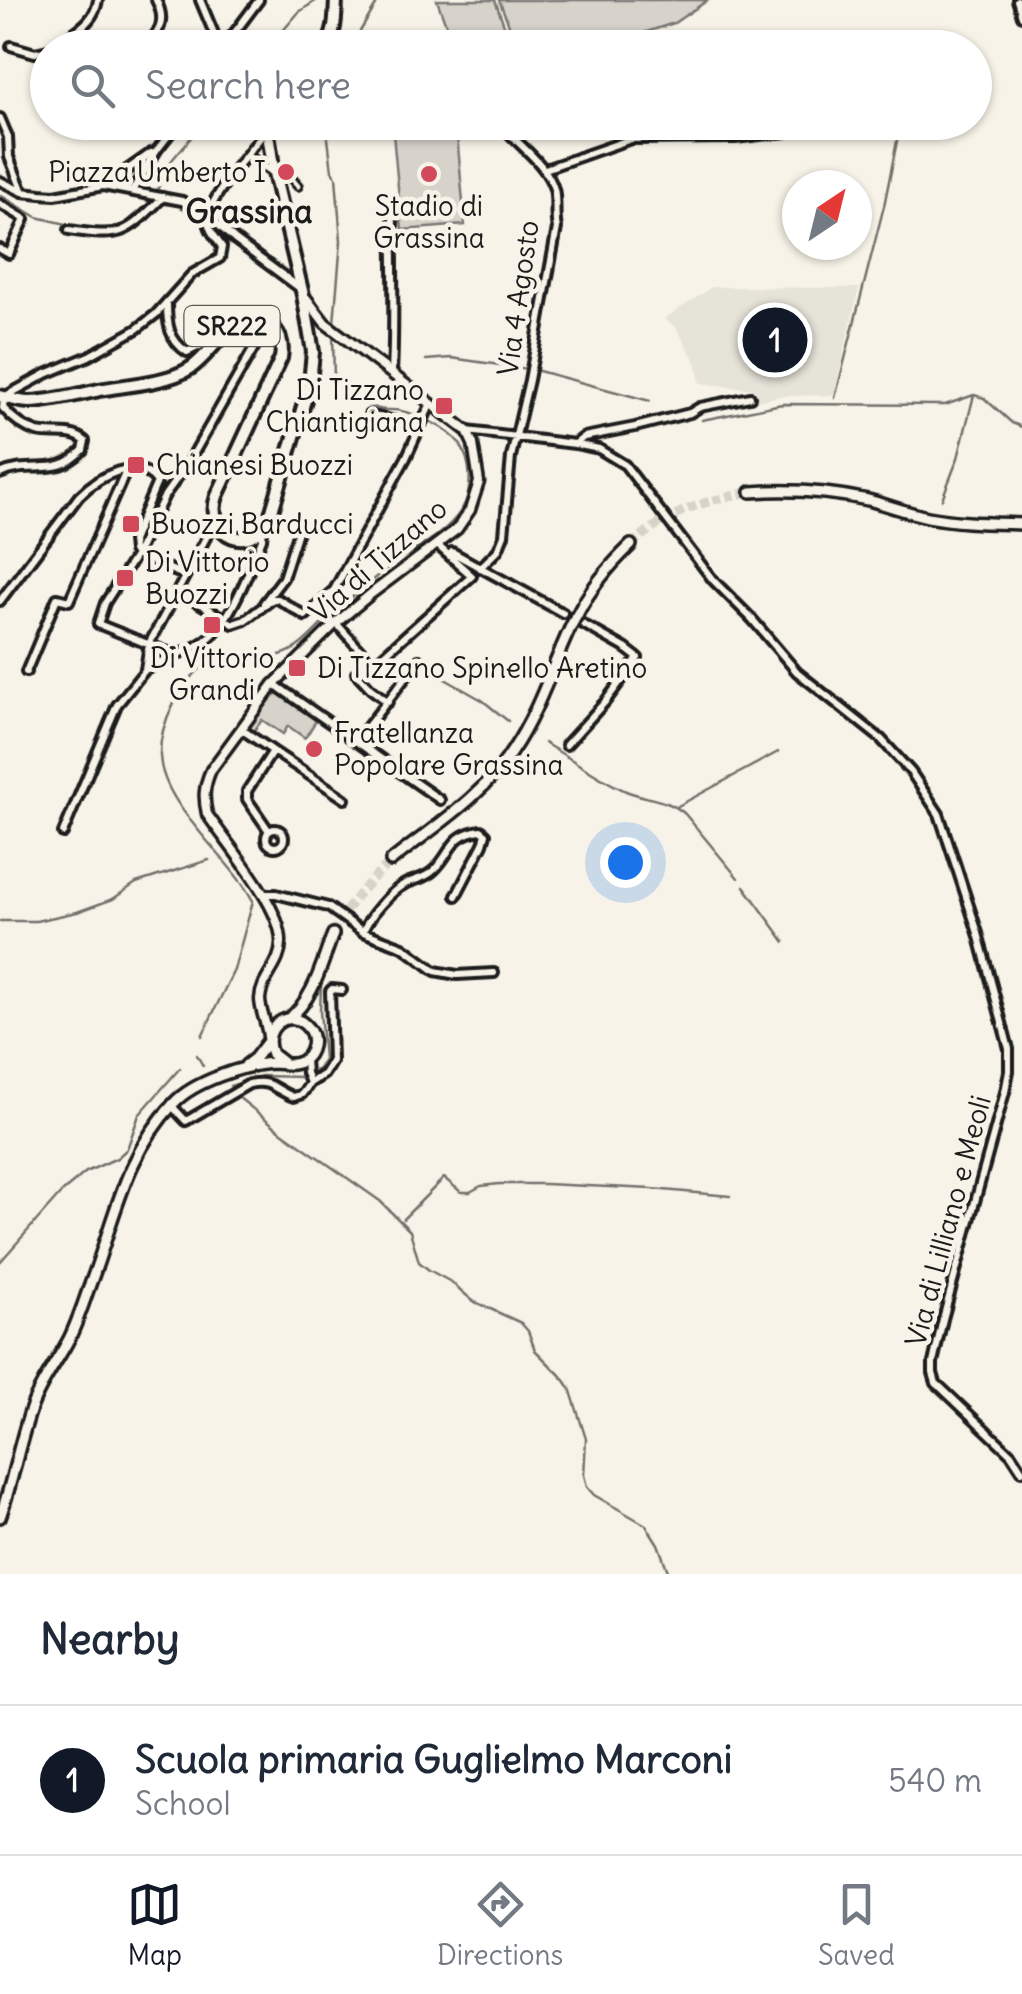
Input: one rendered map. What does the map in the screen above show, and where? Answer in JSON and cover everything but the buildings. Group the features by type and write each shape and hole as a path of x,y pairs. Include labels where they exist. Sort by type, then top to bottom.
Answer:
{"main road":[{"path":"335,30 336,0"},
{"name":"SR222","path":"263,529 311,375 311,336 269,140"},
{"name":"SR222","path":"2,397 28,402 48,400 174,376 203,358 243,320 272,325 278,332 282,352 214,502 216,519"},
{"path":"751,492 829,495 926,516 1022,524"},
{"path":"216,519 226,533 239,538 254,536 263,529"},
{"path":"391,861 459,807 504,762 542,697 590,591 631,545"},
{"path":"0,1516 32,1406 68,1340 134,1160 171,1106 196,1086 259,1065 290,1064 305,1058 313,1044 308,1014 314,985 332,934"},
{"path":"234,1072 255,1058 275,1025 302,1006 314,985"},
{"path":"284,1020 300,1022 309,1030"},
{"path":"268,1039 272,1054 290,1064"}],"street":[{"path":"77,30 90,19 98,0"},
{"path":"156,0 163,18 158,30"},
{"path":"200,0 214,30"},
{"path":"236,30 259,0"},
{"path":"1018,0 1022,16"},
{"path":"11,46 30,52"},
{"path":"0,118 8,137 8,157 24,192"},
{"path":"132,191 164,140"},
{"path":"0,474 28,465 56,467 76,457 85,445 82,437 34,431 19,424 2,408 2,397 136,330 192,274 220,258 222,246 210,230 208,218 213,200 258,140"},
{"path":"516,140 545,169 629,140"},
{"path":"103,186 156,150"},
{"path":"247,156 274,174"},
{"name":"Via 4 Agosto","path":"480,568 498,550 504,535 511,457 557,228 555,192 545,169"},
{"path":"287,173 298,186"},
{"path":"0,182 24,192 56,195 103,186 182,202 214,221 302,292 325,323 467,431"},
{"path":"69,230 116,235 138,222 160,196"},
{"path":"0,204 24,219 8,254 0,249"},
{"path":"392,372 393,209"},
{"path":"167,302 170,334 187,352 226,333"},
{"path":"175,655 98,624 105,602 137,554 165,495 190,460 258,341"},
{"path":"575,444 584,437 750,396"},
{"path":"178,590 233,624 278,598 304,616 334,590 406,458 431,402"},
{"path":"368,414 421,426"},
{"name":"Via di Lilliano e Meoli","path":"467,431 575,444 598,449 625,465 713,580 797,672 881,739 939,814 978,933 1009,1057 1005,1092 943,1319 933,1372 936,1383 1011,1454 1022,1471"},
{"name":"Via di Tizzano","path":"261,1006 261,995 278,962 282,938 262,894 207,814 204,791 212,770 274,684 336,624 439,545 470,510 478,468 467,431"},
{"path":"0,601 79,496 108,475 126,469 134,468 156,479 131,546 137,554 184,575"},
{"path":"26,672 57,598 68,602 126,469"},
{"path":"145,670 149,644 216,519"},
{"path":"256,612 283,578 300,528"},
{"path":"62,833 117,705 145,670 206,641 226,619 263,529"},
{"path":"439,545 564,613"},
{"path":"388,702 370,690 356,673 370,661 377,661 472,576 439,545"},
{"path":"566,746 638,658 577,621"},
{"path":"336,624 370,661"},
{"path":"361,740 419,660"},
{"path":"274,684 352,738 361,740 440,800"},
{"path":"241,728 345,800"},
{"path":"269,831 248,799 248,791 274,752"},
{"path":"364,932 370,918 405,884 431,873 455,842 481,830 486,834 483,844 456,896"},
{"path":"262,894 328,907 364,932 403,947 435,971 457,976 494,973"},
{"path":"171,1106 186,1121 248,1084 267,1082 294,1096 302,1094 332,1061 330,992 342,990"},
{"path":"261,1006 271,1019 284,1020"},
{"path":"261,1006 268,1039"},
{"path":"305,1058 310,1083"},
{"path":"290,1064 306,1073"}],"shaded area":[{"path":"437,0 495,0 506,30 448,30"},
{"path":"499,0 708,0 674,23 653,30 511,30"},
{"name":"Stadio di Grassina","path":"394,140 458,140 465,225 402,230"},
{"path":"712,287 859,288 834,395 779,396 754,402 752,389 700,383 697,364 675,326 664,319"},
{"path":"278,691 317,719 305,738 288,726 283,734 262,720 254,731 248,726 272,692 275,695"}],"waterway":[{"path":"284,30 299,12 317,0"},
{"path":"361,30 379,0"},
{"path":"118,229 151,202 172,160 189,140"},
{"path":"328,140 336,177 341,241 334,323"},
{"path":"835,398 897,140"},
{"path":"0,195 37,217 91,230"},
{"path":"202,1036 234,970 253,901 184,812 164,775 161,744 173,705 188,682 212,661 272,657 298,646 382,572 448,526 468,494 467,460 460,444 448,433 417,416 366,405 334,381 333,331"},
{"path":"426,360 451,358 528,369"},
{"path":"535,370 650,401"},
{"path":"702,420 782,404 945,405 974,395 984,398 1022,427"},
{"path":"942,499 958,458 974,395"},
{"path":"427,659 445,679 482,700 508,721"},
{"path":"544,743 616,786 679,809 738,878"},
{"path":"678,806 778,752"},
{"path":"0,921 36,921 77,912 113,899 136,883 209,860"},
{"path":"744,886 785,942"},
{"path":"310,1074 324,1059 321,987"},
{"path":"197,1055 203,1066"},
{"path":"0,1262 62,1192 86,1172 127,1149 139,1115 180,1068"},
{"path":"230,1086 262,1076 302,1077"},
{"path":"238,1097 380,1201 410,1231 419,1262 429,1270 473,1301 521,1323 535,1350 570,1388 586,1439 587,1487 646,1525 669,1574"},
{"path":"403,1219 444,1178 461,1192 499,1184 545,1184 730,1196"}],"tunnel":[{"path":"631,545 658,524 687,509 751,492"},
{"path":"333,934 351,904 391,861"}],"place":[{"name":"Piazza Umberto I","path":"286,172"},
{"name":"Stadio di Grassina","path":"429,174"},
{"name":"Scuola primaria Guglielmo Marconi","path":"775,340"},
{"name":"Di Tizzano Chiantigiana","path":"444,406"},
{"name":"Chianesi Buozzi","path":"136,465"},
{"name":"Buozzi Barducci","path":"131,524"},
{"name":"Di Vittorio Buozzi","path":"125,578"},
{"name":"Di Vittorio Grandi","path":"212,625"},
{"name":"Di Tizzano Spinello Aretino","path":"297,668"},
{"name":"Fratellanza Popolare Grassina","path":"314,749"}],"district":[{"name":"Grassina","path":"249,212"}]}
